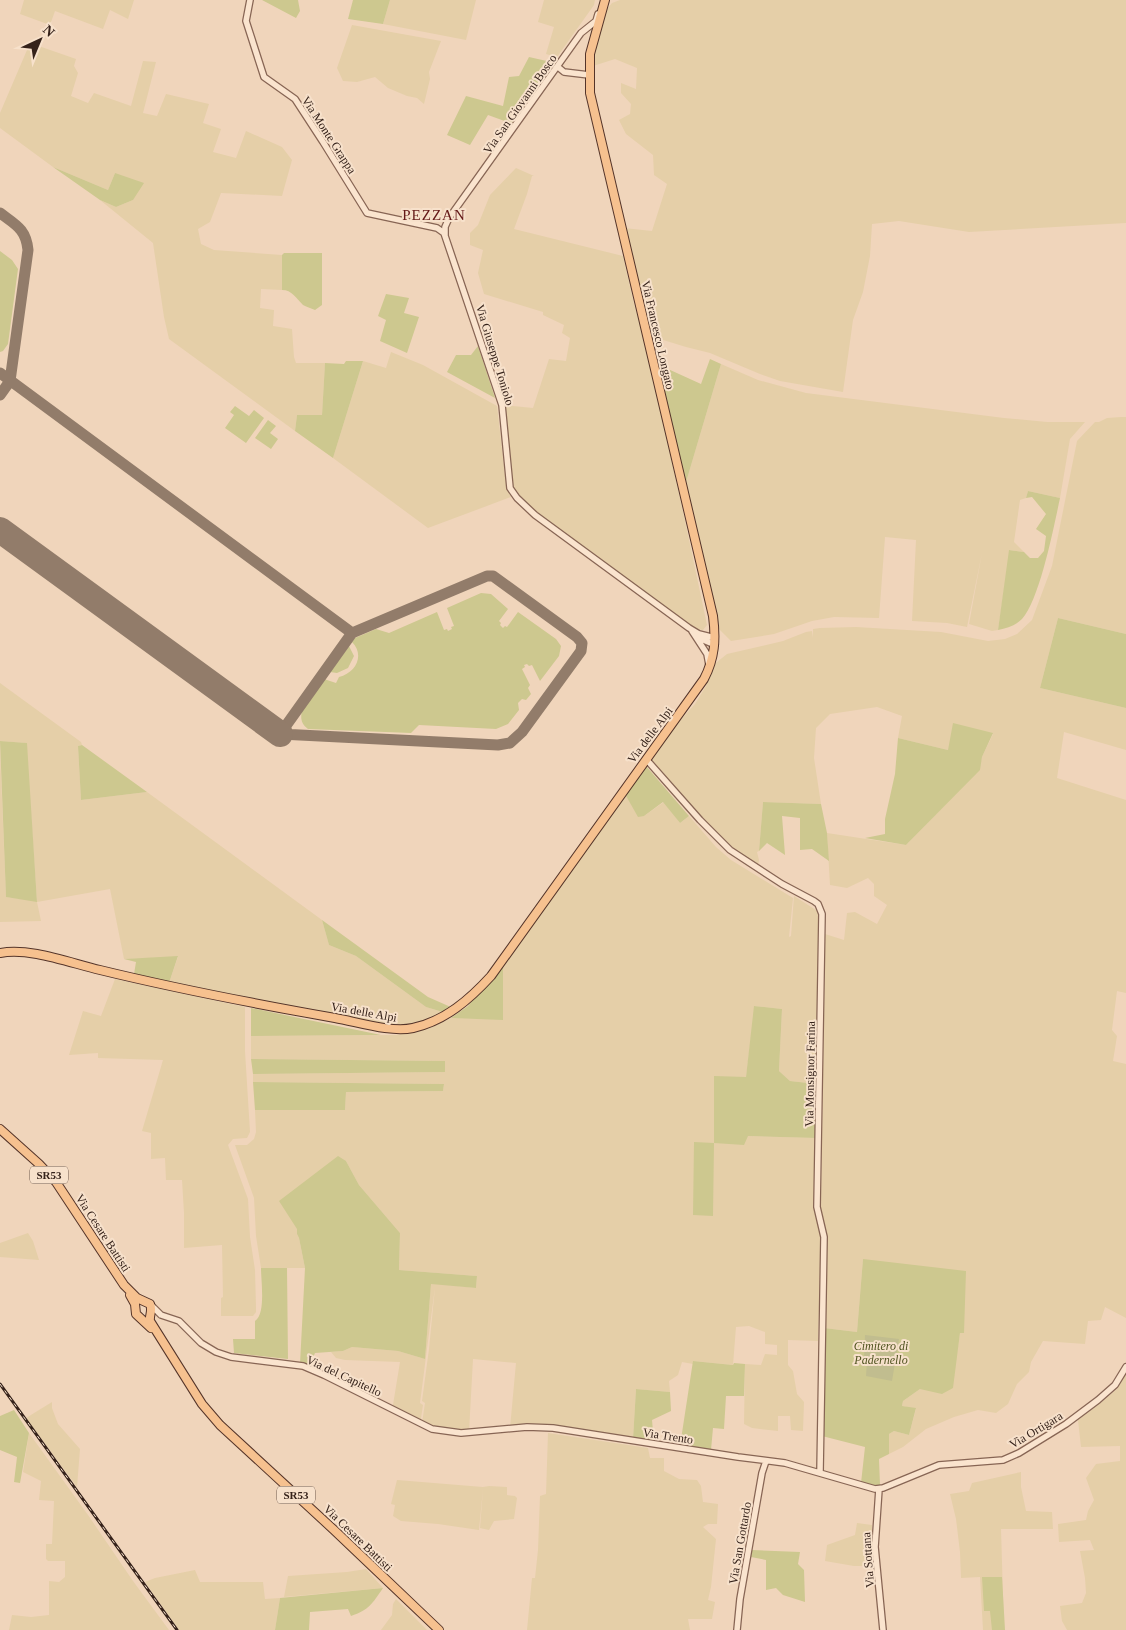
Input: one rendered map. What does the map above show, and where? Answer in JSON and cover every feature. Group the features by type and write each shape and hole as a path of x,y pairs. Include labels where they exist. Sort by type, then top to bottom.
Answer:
{"main road":[{"name":"Via Francesco Longato","path":"605,1 590,54 590,94 714,627 714,652 707,673"},
{"name":"Via delle Alpi","path":"0,953 21,951 35,953 250,1003 399,1030 426,1024 452,1011 491,976 691,699 707,673"},
{"name":"Via Cesare Battisti","path":"0,1129 56,1182 124,1285 135,1306 136,1314 166,1348"},
{"name":"Via Cesare Battisti","path":"124,1285 136,1297 151,1306"},
{"path":"135,1306 142,1301"},
{"path":"141,1318 146,1318 150,1315 151,1306"},
{"name":"Via Cesare Battisti","path":"150,1315 150,1321 166,1348 202,1404 220,1425 439,1630"}],"street":[{"name":"Via Monte Grappa","path":"250,0 246,21 264,77 295,99 367,213 432,227 443,226"},
{"name":"Via San Giovanni Bosco","path":"443,226 581,33 587,26 596,21 600,8 605,1"},
{"path":"558,67 564,72 589,75"},
{"name":"Via Giuseppe Toniolo","path":"443,226 445,237 502,405 510,488 517,498 535,515 689,628 715,641"},
{"path":"706,636 712,633 714,627"},
{"name":"Via Giuseppe Toniolo","path":"689,628 707,654 709,666 707,673"},
{"path":"695,635 700,639 715,641"},
{"name":"Via Monsignor Farina","path":"646,759 722,844 737,856 782,884 814,901 821,908 817,1207 824,1237 820,1472"},
{"name":"Via del Capitello","path":"151,1306 160,1314 175,1319 201,1343 216,1352 231,1357 303,1366 424,1426 451,1433"},
{"path":"150,1315 175,1319"},
{"name":"Via Ortigara","path":"879,1489 939,1466 1003,1460 1019,1453 1066,1424 1098,1400 1115,1385 1126,1367"},
{"name":"Via Trento","path":"451,1433 527,1427 553,1428 792,1464 863,1486 879,1489"},
{"name":"Via San Gottardo","path":"737,1630 762,1473 766,1461"},
{"name":"Via Sottana","path":"879,1489 875,1547 883,1630"}],"shaded area":[{"path":"24,0 134,0 128,19 110,10 103,29 55,11 50,25 20,14"},
{"path":"390,0 476,0 466,40 383,24"},
{"path":"544,0 595,0 594,5 557,57 546,54 554,27 538,22"},
{"path":"620,0 1126,0 1126,223 969,232 899,221 872,224 870,256 863,292 853,320 843,392 780,381 710,353 660,339 651,334 641,303 624,228 652,231 667,184 654,175 653,155 626,134 619,120 630,114 631,104 621,93 621,83 636,89 637,68 615,59 593,66 602,15 612,3"},
{"path":"352,25 441,41 429,72 430,79 424,104 417,98 388,88 375,77 357,82 343,81 337,68"},
{"path":"30,43 76,59 74,66 78,73 71,96 88,103 94,93 131,106 143,61 156,62 143,113 157,116 166,94 209,104 203,123 221,129 213,152 236,158 246,131 282,147 292,160 282,196 221,193 210,222 198,229 201,244 214,250 282,255 282,290 261,289 260,308 274,310 273,326 292,329 296,363 325,363 322,415 297,415 295,431 169,339 153,243 100,200 116,207 133,200 115,173 108,190 53,167 0,128 0,113"},
{"path":"516,168 534,176 532,176 514,229 623,256 634,304 644,336 687,530 707,625 703,630 696,629 535,512 520,498 513,488 503,405 533,408 549,359 566,361 570,338 562,333 564,325 543,315 543,312 484,294 478,273 483,250 470,245 470,233 478,225 490,195"},
{"path":"391,352 423,365 497,406 505,476 511,497 428,528 333,458 363,361 386,368"},
{"path":"721,364 758,380 806,393 1004,418 1047,422 1085,422 1070,439 1060,498 1028,491 1026,498 1020,500 1014,542 1024,552 1010,550 998,630 992,631 969,624 982,553 967,627 947,623 912,621 916,540 885,537 879,618 834,617 812,621 774,634 731,641 719,629 711,612 684,489"},
{"path":"1126,417 1126,634 1058,618 1040,688 1126,708 1126,750 1064,732 1057,778 1126,800 1126,993 1117,991 1112,1030 1117,1036 1113,1061 1126,1064 1126,1318 1105,1307 1101,1320 1088,1321 1085,1344 1043,1341 1031,1362 1029,1372 1017,1384 1008,1404 996,1413 978,1410 954,1417 926,1429 903,1447 889,1454 889,1434 894,1431 909,1435 916,1409 902,1406 903,1401 920,1389 957,1353 960,1333 964,1333 863,1259 857,1332 824,1328 827,1238 821,1208 825,934 844,940 847,913 855,912 877,924 887,905 874,896 874,884 868,878 847,888 830,885 827,833 906,845 979,770 982,757 993,734 948,750 898,738 902,716 877,707 830,714 816,728 814,758 821,804 763,802 759,851 757,852 758,867 736,853 652,761 649,761 676,725 695,704 706,686 712,666 727,654 783,641 806,632 812,631 813,638 813,629 820,628 856,627 941,632 988,641 1005,639 1017,634 1032,620 1052,566 1077,441 1095,422 1107,418"},
{"path":"0,683 81,742 82,745 78,746 81,800 147,792 322,920 329,945 356,956 426,1007 446,1013 426,1023 395,1028 169,983 178,957 124,959 110,889 37,902 41,921 0,922 0,750 6,897 37,901 26,743 0,741"},
{"path":"625,794 644,816 664,802 680,823 689,816 716,847 731,860 793,898 789,937 791,936 794,896 819,912 817,1084 790,1081 779,1071 782,1009 755,1006 746,1077 714,1077 748,1136 816,1138 815,1208 821,1238 818,1341 788,1340 788,1365 793,1371 797,1394 804,1402 803,1431 791,1430 790,1416 778,1416 778,1431 752,1428 744,1424 745,1364 761,1365 765,1354 777,1355 777,1345 765,1344 765,1332 749,1326 736,1327 733,1365 693,1361 693,1364 682,1362 678,1375 669,1381 670,1392 636,1389 633,1439 602,1433 510,1428 516,1363 473,1359 469,1432 452,1433 422,1423 425,1403 422,1401 435,1287 420,1403 423,1405 420,1425 392,1411 400,1362 345,1360 336,1358 331,1352 343,1351 352,1347 398,1351 425,1359 431,1283 476,1288 477,1276 399,1270 400,1233 359,1185 346,1161 297,1229 305,1268 261,1268 256,1236 254,1198 235,1145 247,1145 254,1139 256,1132 255,1110 345,1110 346,1092 443,1091 444,1084 253,1082 253,1074 444,1072 445,1061 251,1059 251,1036 396,1035 428,1029 451,1018 502,1019 503,962"},
{"path":"115,979 245,1007 245,1051 250,1132 247,1138 233,1139 228,1145 248,1199 250,1237 255,1270 256,1312 253,1316 221,1316 221,1298 223,1297 222,1245 184,1248 182,1180 166,1180 165,1158 151,1159 151,1133 142,1131 163,1060 98,1058 98,1053 69,1055 83,1011 101,1016"},
{"path":"28,1233 33,1241 39,1260 0,1257 0,1243"},
{"path":"1126,1374 1126,1630 1067,1630 1062,1621 1060,1606 1082,1603 1086,1593 1080,1551 1094,1550 1090,1540 1059,1542 1058,1524 1086,1520 1094,1500 1086,1478 1096,1464 1120,1461 1120,1446 1081,1447 1078,1420 1117,1389"},
{"path":"52,1402 52,1408 58,1424 80,1449 77,1487 26,1418"},
{"path":"29,1433 169,1630 9,1630 12,1615 31,1617 49,1615 49,1581 59,1582 65,1577 65,1561 48,1561 46,1559 46,1544 52,1544 54,1501 39,1500 41,1481 23,1472"},
{"path":"548,1433 648,1448 650,1458 664,1458 664,1471 679,1479 697,1480 701,1486 703,1502 718,1504 717,1524 708,1524 703,1527 716,1539 708,1600 715,1602 712,1619 688,1619 690,1630 527,1630 532,1578 535,1578 538,1550 540,1496 546,1494"},
{"path":"1021,1472 1021,1487 1026,1511 1052,1512 1053,1529 1001,1529 1004,1630 983,1630 980,1577 961,1578 956,1519 950,1494 969,1491 972,1483"},
{"path":"397,1480 483,1487 507,1487 507,1495 517,1498 514,1519 494,1521 489,1530 480,1528 483,1489 479,1530 401,1521 393,1516 395,1505 391,1504"},
{"path":"857,1523 872,1525 873,1566 854,1566 825,1561 827,1545 855,1535"},
{"path":"366,1569 383,1588 284,1597 288,1576"},
{"path":"195,1570 200,1582 263,1582 265,1599 280,1598 275,1630 179,1630 145,1582 155,1578"},
{"path":"396,1599 427,1630 381,1630 392,1615 393,1604"}],"green space":[{"path":"262,0 298,0 300,11 296,18"},
{"path":"353,0 390,0 383,24 348,19"},
{"path":"529,57 560,64 513,124 488,115 470,145 447,135 466,96 503,106 509,77 519,76"},
{"path":"53,167 108,190 115,173 144,183 133,200 116,207 100,200"},
{"path":"0,251 12,260 18,269 8,344 0,352"},
{"path":"284,253 322,253 322,305 315,310 303,305 291,293 282,290 282,255"},
{"path":"386,294 409,298 404,313 419,317 407,353 380,341 386,320 378,316"},
{"path":"478,346 495,398 447,372 456,355 471,355"},
{"path":"710,359 721,364 684,489 657,364 701,384"},
{"path":"346,361 363,361 333,458 295,431 297,415 322,415 325,363 344,364"},
{"path":"235,406 249,416 254,410 264,418 246,443 225,428 234,415 230,412"},
{"path":"268,420 276,426 270,433 278,439 271,449 255,438"},
{"path":"1028,491 1060,498 1054,526 1046,562 1029,609 1017,623 998,630 1009,550 1024,552 1030,558 1038,558 1044,551 1046,536 1036,529 1046,514 1032,497 1026,498"},
{"path":"481,593 491,594 508,609 499,621 503,628 507,627 518,612 556,639 561,646 559,656 540,681 532,665 524,665 525,667 522,669 530,685 528,688 531,694 526,700 522,699 518,703 519,710 508,724 496,729 419,725 411,733 308,729 303,723 301,717 302,710 324,679 336,683 339,677 354,668 358,658 358,652 352,642 355,638 376,629 389,633 437,612 444,630 447,629 448,631 454,626 447,608"},
{"path":"1058,618 1126,634 1126,708 1040,688"},
{"path":"349,646 354,656 348,668 337,673 330,672"},
{"path":"953,723 993,733 982,757 980,770 906,845 865,838 885,834 885,819 895,774 898,738 948,750"},
{"path":"0,741 27,743 37,902 6,897"},
{"path":"82,745 147,792 81,800 78,746"},
{"path":"646,766 689,816 680,823 663,802 644,816 638,817 625,794"},
{"path":"763,802 821,804 827,833 829,861 812,849 800,850 800,818 782,816 785,855 767,843 759,851"},
{"path":"322,920 428,997 453,1008 446,1013 426,1007 356,956 329,945"},
{"path":"178,956 169,983 134,974 136,962 124,959"},
{"path":"503,962 503,1020 451,1018 468,1006"},
{"path":"754,1006 782,1009 779,1071 790,1081 817,1084 816,1138 748,1136 744,1145 714,1143 714,1076 746,1077"},
{"path":"251,1008 381,1035 251,1036"},
{"path":"251,1059 445,1061 445,1072 253,1074"},
{"path":"253,1082 444,1084 443,1091 346,1092 345,1110 255,1110"},
{"path":"694,1142 714,1143 713,1216 693,1215"},
{"path":"338,1156 346,1161 359,1185 400,1233 399,1270 477,1276 476,1288 431,1284 425,1359 398,1351 352,1347 343,1351 315,1353 309,1367 300,1364 305,1268 297,1229 279,1201"},
{"path":"863,1259 966,1271 964,1333 960,1333 953,1388 942,1394 920,1389 903,1401 902,1406 916,1408 909,1435 894,1431 889,1434 889,1454 879,1459 880,1485 876,1486 861,1483 865,1447 822,1436 824,1328 857,1332"},
{"path":"261,1268 287,1268 288,1359 234,1353 233,1339 255,1339 255,1321 261,1312 262,1305"},
{"name":"Cimitero di Padernello","path":"865,1335 899,1339 892,1381 866,1376 867,1361 864,1360"},
{"path":"693,1361 733,1365 734,1363 745,1364 744,1396 726,1396 724,1429 713,1428 711,1450 680,1446"},
{"path":"636,1389 670,1392 671,1411 652,1420 654,1442 633,1439"},
{"path":"14,1410 29,1433 20,1483 14,1482 17,1457 0,1450 0,1416"},
{"path":"752,1550 800,1552 798,1564 804,1570 805,1602 783,1595 776,1588 766,1590 766,1560 751,1557"},
{"path":"982,1577 1002,1577 1005,1630 992,1630 990,1611 984,1611"},
{"path":"383,1588 370,1606 357,1614 351,1616 348,1609 310,1612 309,1630 275,1630 280,1598"}],"taxiway":[{"path":"0,213 19,228 25,237 28,250 10,381 0,395"},
{"path":"0,373 352,633 280,734"},
{"path":"280,734 498,745 510,743 522,732 581,651 582,643 577,637 493,576 487,576 352,633"}],"runway":[{"path":"0,530 280,734"}],"railway":[{"path":"0,1384 177,1630"}],"district":[{"name":"PEZZAN","path":"434,215"}]}
